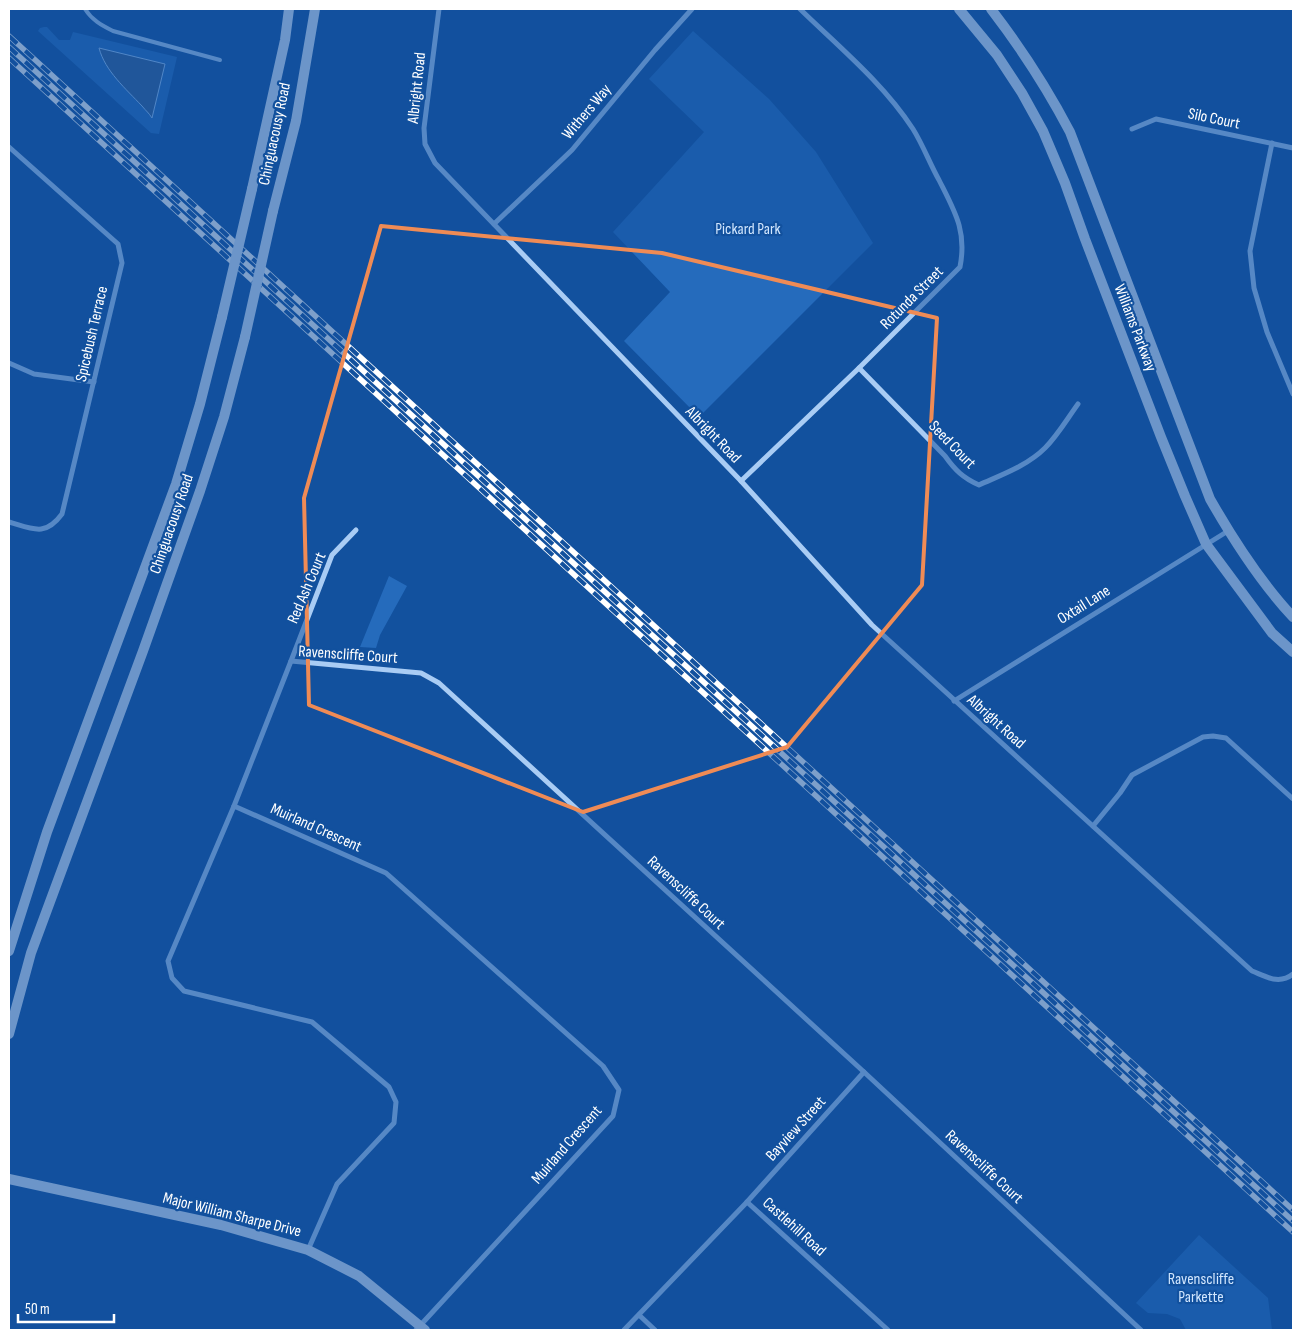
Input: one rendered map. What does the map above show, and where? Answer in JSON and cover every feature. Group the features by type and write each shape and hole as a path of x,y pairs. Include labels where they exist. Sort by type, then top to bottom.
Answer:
{"main road":[{"name":"Chinguacousy Road","path":"9,951 47,832 176,484 200,404 252,189 285,40 289,9"},
{"name":"Chinguacousy Road","path":"9,1034 31,953 140,660 200,491 224,416 245,337 273,211 296,121 315,9"},
{"name":"Williams Parkway","path":"959,9 997,55 1022,93 1042,131 1065,183 1171,463 1206,544 1272,632 1293,652"},
{"name":"Williams Parkway","path":"991,9 1020,47 1055,102 1070,132 1210,499 1246,558 1293,617"},
{"name":"Major William Sharpe Drive","path":"9,1179 222,1225 308,1250 358,1276 420,1329"}],"street":[{"name":"Albright Road","path":"439,9 424,128 425,144 435,163 741,481 872,625 1252,971 1270,979 1286,980 1293,974"},
{"name":"Withers Way","path":"494,224 572,150 655,50 692,9"},
{"name":"Rotunda Street","path":"741,481 859,368 960,267 963,250 962,235 955,213 913,130 876,83 800,9"},
{"name":"Silo Court","path":"1132,129 1156,119 1293,148"},
{"path":"1272,143 1250,251 1254,288 1267,332 1293,394"},
{"name":"Spicebush Terrace","path":"9,146 118,244 122,263 62,514 46,530 32,529 9,522"},
{"path":"9,363 34,374 94,382"},
{"name":"Seed Court","path":"859,368 945,456 955,470 966,479 979,485 1012,470 1043,450 1078,404"},
{"name":"Red Ash Court","path":"291,661 332,555 356,530"},
{"name":"Oxtail Lane","path":"954,701 1228,531"},
{"name":"Ravenscliffe Court","path":"234,806 291,661 421,673 439,683 864,1072 1141,1330"},
{"path":"1093,826 1132,775 1203,737 1226,738 1293,799"},
{"path":"234,806 168,960 172,978 184,991 312,1022 389,1087 396,1102 394,1123 337,1184 308,1250"},
{"name":"Muirland Crescent","path":"234,806 386,873 604,1066 619,1090 613,1116 420,1329"},
{"name":"Bayview Street","path":"747,1202 864,1072"},
{"name":"Castlehill Road","path":"624,1330 747,1202 888,1330"},
{"path":"639,1315 655,1330"}],"lane":[{"path":"85,9 89,16 113,31 220,60"}],"highlighted area":[{"path":"381,226 662,253 937,318 922,585 787,747 583,812 309,705 304,498"}],"green space":[{"path":"47,27 59,40 70,40 73,32 177,57 159,134 151,133 38,31"},
{"name":"Pickard Park","path":"693,31 769,99 816,152 873,243 699,417 624,341 670,292 613,232 704,132 649,79"},
{"path":"389,576 407,586 380,635 376,648 360,647"},
{"name":"Ravenscliffe Parkette","path":"1199,1235 1268,1298 1272,1330 1186,1330 1180,1319 1167,1314 1148,1313 1136,1303"}],"shaded area":[{"path":"99,48 165,64 152,118 111,72"}],"railway":[{"path":"9,36 1293,1210"},
{"path":"9,47 1293,1221"},
{"path":"9,58 1293,1232"}]}
